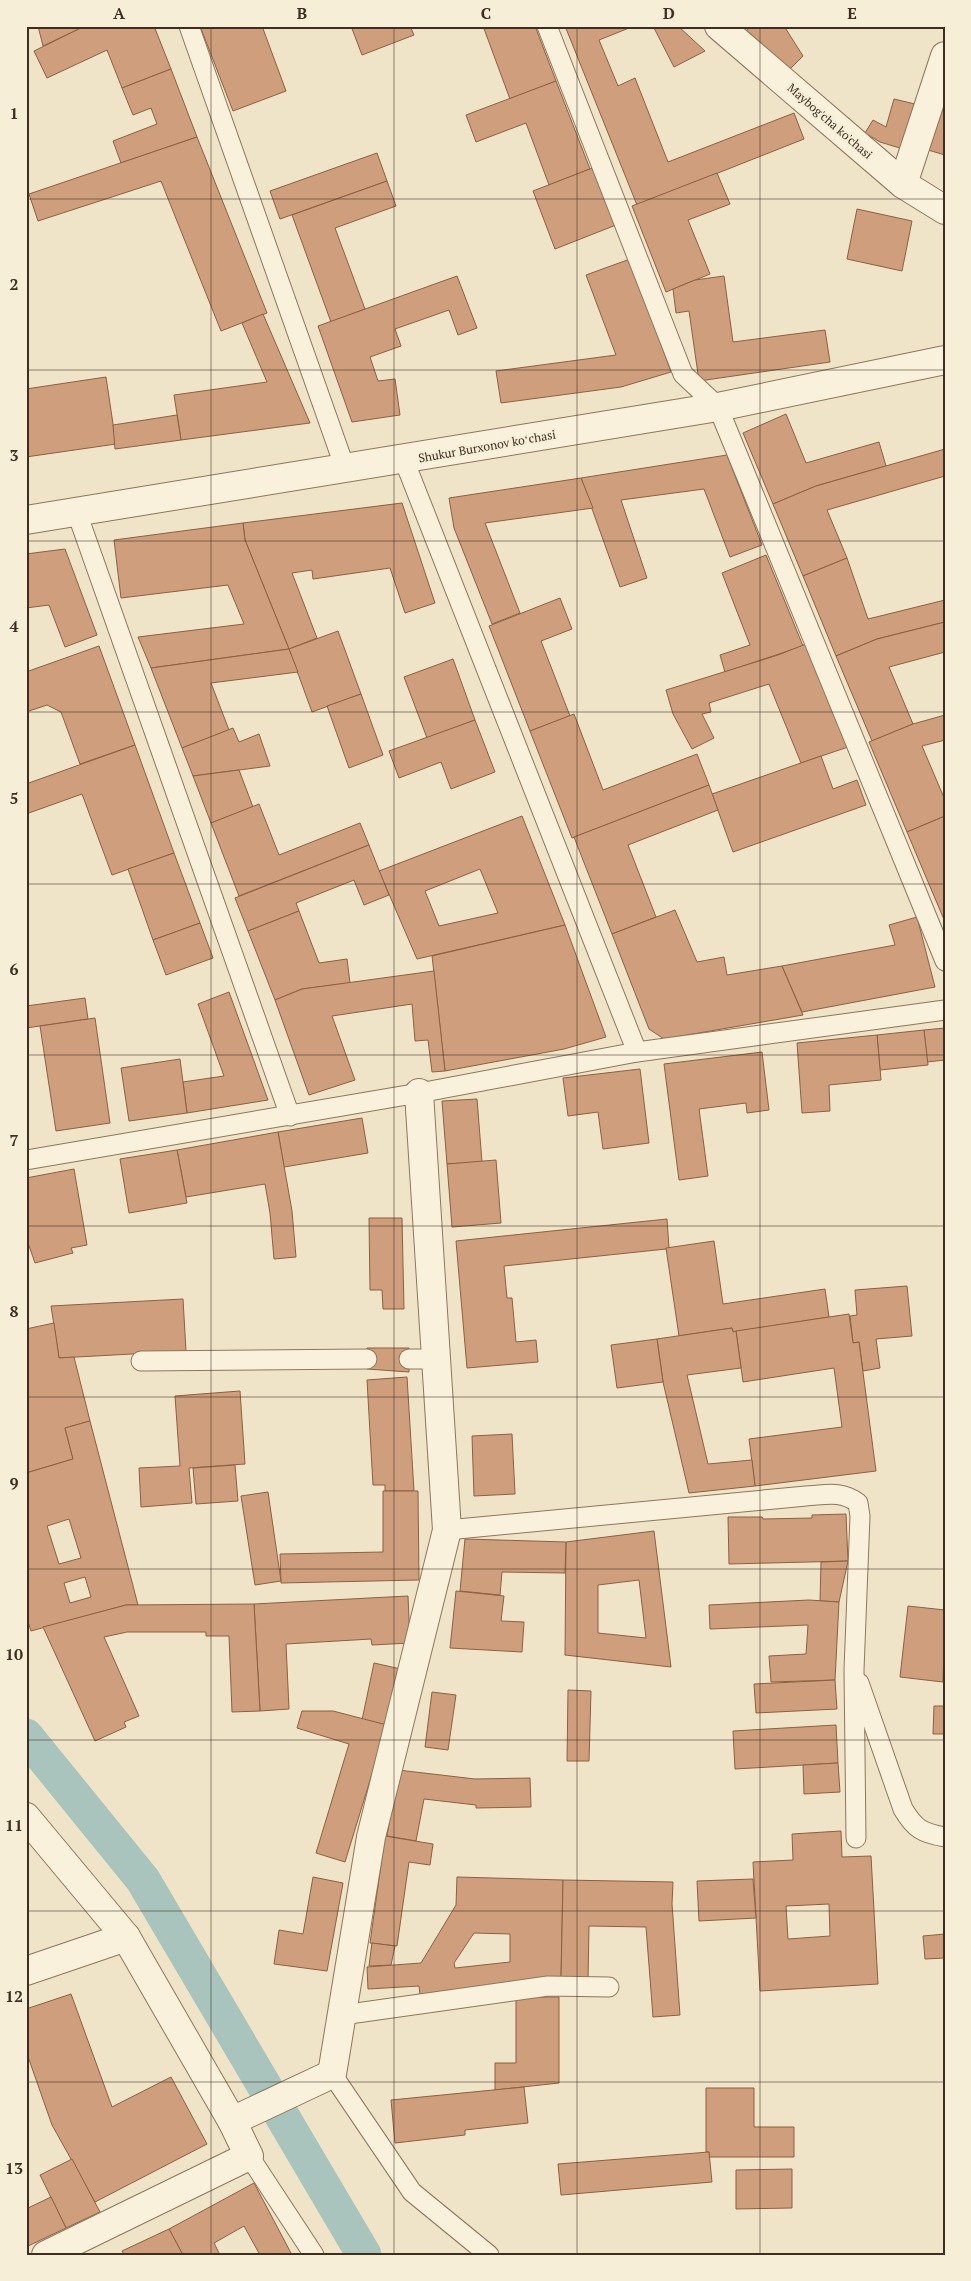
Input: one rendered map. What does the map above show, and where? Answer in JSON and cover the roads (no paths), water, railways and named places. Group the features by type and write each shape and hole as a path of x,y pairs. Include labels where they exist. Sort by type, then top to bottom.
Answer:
{"street":[{"name":"Maybog'cha ko'chasi","path":"720,26 903,184 945,210"},
{"path":"903,184 945,56"},
{"name":"Shukur Burxonov koʻchasi","path":"26,520 404,460 718,407 945,360"},
{"path":"240,2117 332,2074 372,1837 447,1530 419,1093"},
{"path":"26,1816 126,1937 240,2117 249,2156 46,2255"},
{"path":"26,1971 126,1937"}],"lane":[{"path":"190,26 345,468"},
{"path":"547,26 683,374 718,407 945,960"},
{"path":"404,460 637,1052"},
{"path":"78,513 290,1116"},
{"path":"26,1160 290,1116 637,1052 945,1010"},
{"path":"141,1361 367,1359"},
{"path":"409,1359 436,1359"},
{"path":"447,1530 832,1494 848,1496 858,1503 860,1516 854,1670 856,1838"},
{"path":"854,1670 904,1809 911,1822 925,1834 945,1837"},
{"path":"342,2015 548,1986 609,1987"},
{"path":"332,2074 412,2192 489,2255"},
{"path":"249,2156 314,2255"}],"waterway":[{"path":"26,1736 143,1880 364,2255"}]}
